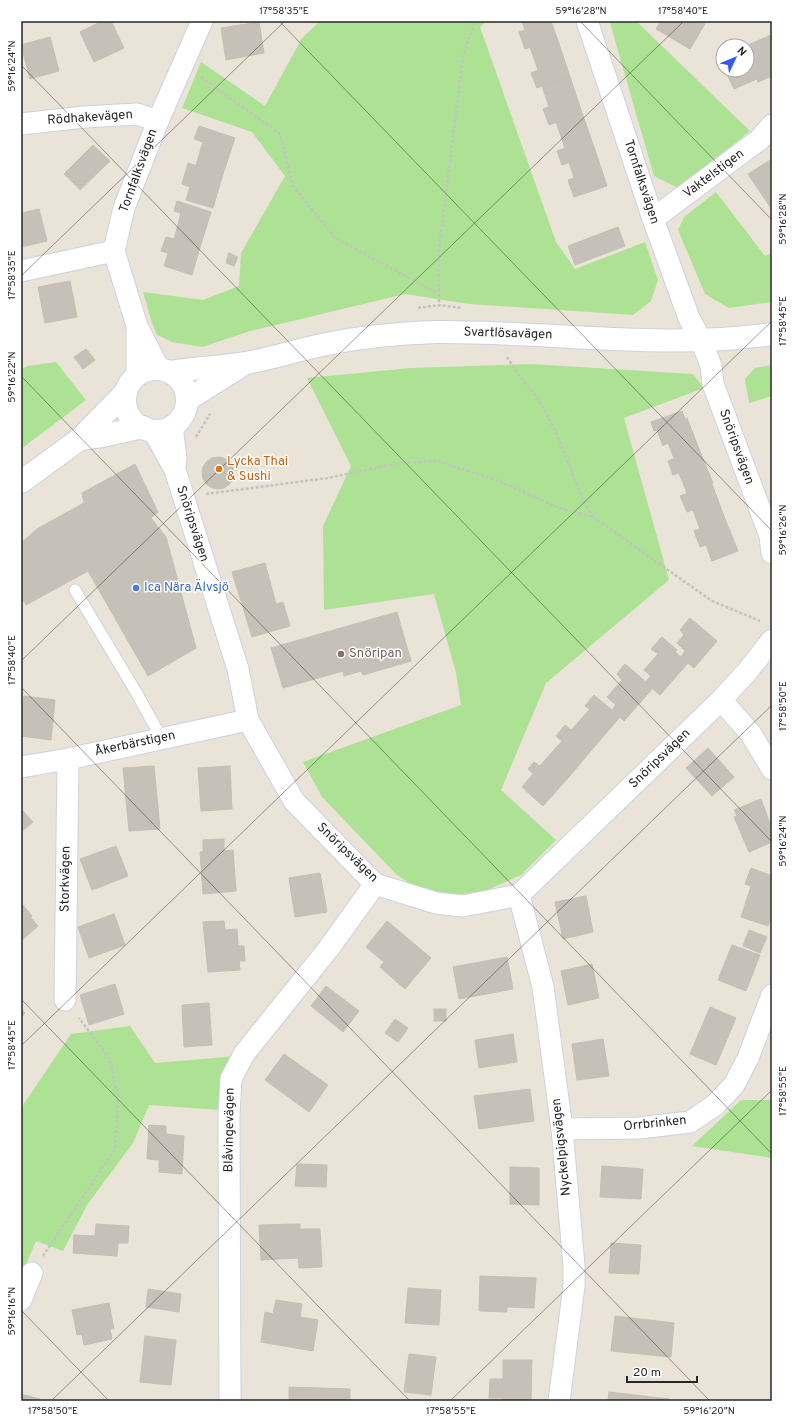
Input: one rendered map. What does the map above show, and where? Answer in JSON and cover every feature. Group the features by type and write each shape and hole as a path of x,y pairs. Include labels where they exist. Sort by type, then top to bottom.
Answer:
{"street":[{"name":"Tornfalksvägen","path":"114,251 124,208 182,63 202,21"},
{"name":"Tornfalksvägen","path":"587,21 653,219 689,318 701,340"},
{"name":"Rödhakevägen","path":"21,124 84,117 137,114 158,121"},
{"name":"Vaktelstigen","path":"653,219 759,140 772,125"},
{"path":"21,271 114,251 137,326 164,370 179,379 185,389 187,400 185,410 180,419 161,432 80,439"},
{"path":"137,326 132,384 125,403 128,413 134,421 161,432"},
{"name":"Svartlösavägen","path":"164,370 246,363 324,344 400,334 438,332 701,340 772,334"},
{"name":"Snöripsvägen","path":"701,340 711,366 713,384 771,541"},
{"name":"Svartlösavägen","path":"187,400 246,363"},
{"path":"21,482 80,439 132,384 148,370 164,370"},
{"name":"Snöripsvägen","path":"161,432 175,470 182,497 238,669 248,720 294,801 375,884 436,903 463,906 519,895 721,700 746,673 768,633"},
{"path":"721,700 751,734 772,769"},
{"name":"Åkerbärstigen","path":"21,767 68,759 248,720"},
{"name":"Storkvägen","path":"65,1000 68,759"},
{"name":"Blåvingevägen","path":"230,1401 229,1115 231,1079 244,1054 329,948 375,884"},
{"name":"Nyckelpigsvägen","path":"519,895 543,986 562,1129 574,1265 574,1286 559,1401"},
{"name":"Orrbrinken","path":"562,1129 639,1128 690,1122 715,1105 734,1085 748,1058 772,995"},
{"path":"21,1300 32,1273"}],"lane":[{"path":"75,590 136,692 162,739"}],"path":[{"path":"438,332 439,249 463,57 475,21"},
{"path":"182,63 280,134 293,186 335,238 439,294"},
{"path":"512,353 504,353 520,377 538,398 556,432 582,498 593,516"},
{"path":"161,432 195,439 213,409"},
{"path":"182,497 328,478 398,464 437,461 496,480 560,508 593,516 712,600 761,621 768,633"},
{"path":"32,1273 114,1149 118,1098 110,1059 65,1000"}],"green space":[{"path":"320,21 487,21 480,27 556,242 575,269 645,242 658,280 651,301 633,315 469,304 405,294 247,332 202,347 172,342 157,335 143,292 203,300 239,286 241,253 285,176 252,132 182,108 201,62 265,106 302,38"},
{"path":"612,21 636,21 750,131 678,188 654,176 610,23"},
{"path":"716,192 765,256 772,253 772,302 729,308 705,294 678,230 684,217"},
{"path":"56,362 86,400 21,449 21,369 28,366"},
{"path":"531,364 693,374 704,388 624,418 669,580 546,683 501,790 556,840 521,875 485,891 431,898 397,875 322,797 303,762 461,705 456,673 434,594 324,610 323,526 351,466 307,378 411,368"},
{"path":"772,365 772,396 749,403 745,379 755,368"},
{"path":"130,1026 155,1063 238,1056 222,1110 149,1105 133,1143 87,1205 63,1251 36,1241 21,1276 21,1108 71,1034"},
{"path":"741,1100 772,1100 772,1158 692,1146"}],"building":[{"path":"102,21 111,21 124,48 94,62 80,32"},
{"path":"522,21 551,21 557,38 525,49 519,32 525,30"},
{"path":"661,21 700,21 705,24 690,49 656,29"},
{"path":"259,22 264,53 226,60 221,28"},
{"path":"771,35 772,76 758,82 757,79 734,89 729,78 755,78 755,42"},
{"path":"50,37 59,71 30,79 21,45"},
{"path":"557,38 570,77 537,88 531,73 538,70 530,47"},
{"path":"570,77 582,113 549,125 543,109 549,107 542,86"},
{"path":"582,113 596,153 562,165 557,151 565,148 556,122"},
{"path":"199,126 235,138 223,174 196,165 203,142 194,139"},
{"path":"93,145 110,161 80,190 64,174"},
{"path":"596,153 607,186 574,197 568,180 574,178 569,162"},
{"path":"772,159 772,210 748,174"},
{"path":"188,163 223,174 213,208 186,200 190,187 182,184"},
{"path":"177,201 211,212 201,244 175,236 181,213 174,211"},
{"path":"39,209 47,241 21,247 21,213"},
{"path":"618,227 625,246 575,265 568,246"},
{"path":"175,236 201,244 192,275 164,266 168,253 161,251 166,237 174,239"},
{"path":"229,253 238,257 234,266 226,263"},
{"path":"70,281 77,317 45,323 38,287"},
{"path":"86,349 95,360 83,369 74,357"},
{"path":"682,411 685,419 687,418 699,449 674,458 668,443 663,446 657,430 654,431 651,422"},
{"path":"699,449 713,483 687,493 679,473 673,475 668,461"},
{"path":"215,457 221,457 231,464 234,473 233,479 227,486 221,489 215,489 205,482 202,476 202,470 209,460"},
{"path":"135,464 158,512 151,518 166,537 196,648 148,676 88,571 26,605 21,596 21,543 37,529 84,503 82,493"},
{"path":"712,484 725,519 700,529 693,510 687,512 680,496"},
{"path":"725,519 738,551 712,561 706,545 700,547 694,531"},
{"path":"265,563 276,604 283,602 290,626 252,637 232,572"},
{"name":"Snöripan","path":"397,612 411,661 363,675 361,671 344,676 343,671 283,688 271,648"},
{"path":"690,618 717,641 694,668 681,657 685,651 677,643 684,635 680,630"},
{"path":"662,637 677,650 675,652 688,663 660,695 645,682 651,676 644,670 658,654 651,649"},
{"path":"625,664 653,688 624,721 612,710 616,705 607,697 622,680 617,674"},
{"path":"594,695 620,717 595,746 574,727 590,709 585,706"},
{"path":"24,696 55,700 51,740 21,736 21,719"},
{"path":"565,725 571,730 574,727 595,746 568,778 546,759 562,741 556,736"},
{"path":"708,748 734,777 712,796 686,768"},
{"path":"546,759 568,778 543,806 522,787 533,774 528,769 534,762 540,766"},
{"path":"154,766 160,829 129,831 123,768"},
{"path":"230,766 232,809 201,811 198,768"},
{"path":"761,799 772,829 772,842 749,852 734,817 737,816 734,810"},
{"path":"21,809 33,822 21,832"},
{"path":"224,839 224,851 233,850 236,891 203,894 200,852 203,852 203,840"},
{"path":"116,846 128,876 92,890 80,859"},
{"path":"751,868 772,876 770,887 772,888 772,915 768,926 741,917 751,886 745,884"},
{"path":"320,873 327,912 295,917 289,878"},
{"path":"586,896 593,932 563,939 555,902"},
{"path":"21,903 38,926 21,941"},
{"path":"114,914 125,945 89,958 78,927"},
{"path":"224,921 225,930 237,929 238,946 244,946 245,961 239,961 240,970 208,972 203,922"},
{"path":"387,921 431,958 405,989 380,967 384,962 366,947"},
{"path":"749,930 767,937 760,953 743,946"},
{"path":"732,945 760,955 746,991 718,980"},
{"path":"507,957 513,989 459,999 453,967"},
{"path":"592,964 599,998 568,1005 561,971"},
{"path":"115,984 124,1014 89,1025 80,995"},
{"path":"326,986 359,1011 343,1032 311,1006"},
{"path":"209,1003 212,1045 184,1047 182,1005"},
{"path":"710,1007 736,1018 716,1065 690,1054"},
{"path":"21,1009 25,1013 21,1018"},
{"path":"434,1009 446,1009 446,1021 434,1021"},
{"path":"395,1019 408,1028 398,1042 385,1033"},
{"path":"513,1034 517,1062 479,1068 475,1040"},
{"path":"603,1039 609,1076 577,1080 572,1044"},
{"path":"284,1054 328,1085 309,1112 265,1080"},
{"path":"530,1089 534,1121 479,1129 474,1096"},
{"path":"149,1125 166,1126 166,1134 184,1136 182,1174 159,1172 159,1160 147,1159"},
{"path":"297,1164 327,1165 326,1187 295,1186"},
{"path":"602,1166 643,1169 641,1199 600,1197"},
{"path":"510,1167 539,1168 539,1205 510,1204"},
{"path":"96,1224 129,1226 128,1243 118,1243 117,1256 73,1253 74,1235 95,1236"},
{"path":"300,1224 300,1229 320,1229 322,1267 299,1268 298,1258 261,1260 259,1225"},
{"path":"611,1243 641,1245 639,1274 609,1273"},
{"path":"480,1276 536,1278 534,1308 507,1307 507,1312 479,1311"},
{"path":"408,1288 441,1290 439,1325 405,1323"},
{"path":"148,1289 181,1294 179,1312 146,1307"},
{"path":"276,1300 302,1304 300,1317 318,1320 313,1351 261,1342 265,1312 273,1314"},
{"path":"109,1303 114,1329 110,1329 112,1339 84,1345 82,1334 77,1335 72,1310"},
{"path":"615,1316 674,1323 671,1357 611,1351"},
{"path":"145,1336 176,1340 171,1385 140,1382"},
{"path":"409,1354 436,1357 431,1395 404,1392"},
{"path":"503,1360 532,1360 531,1401 502,1401 502,1398 489,1398 490,1379 503,1379"},
{"path":"289,1387 350,1389 350,1401 289,1401"},
{"path":"609,1392 669,1399 669,1401 608,1401"},
{"path":"21,1394 40,1399 40,1401 21,1401"}],"place":[{"name":"Lycka Thai & Sushi","path":"219,469"},
{"name":"Ica Nära Älvsjö","path":"136,588"},
{"name":"Snöripan","path":"341,654"}]}
